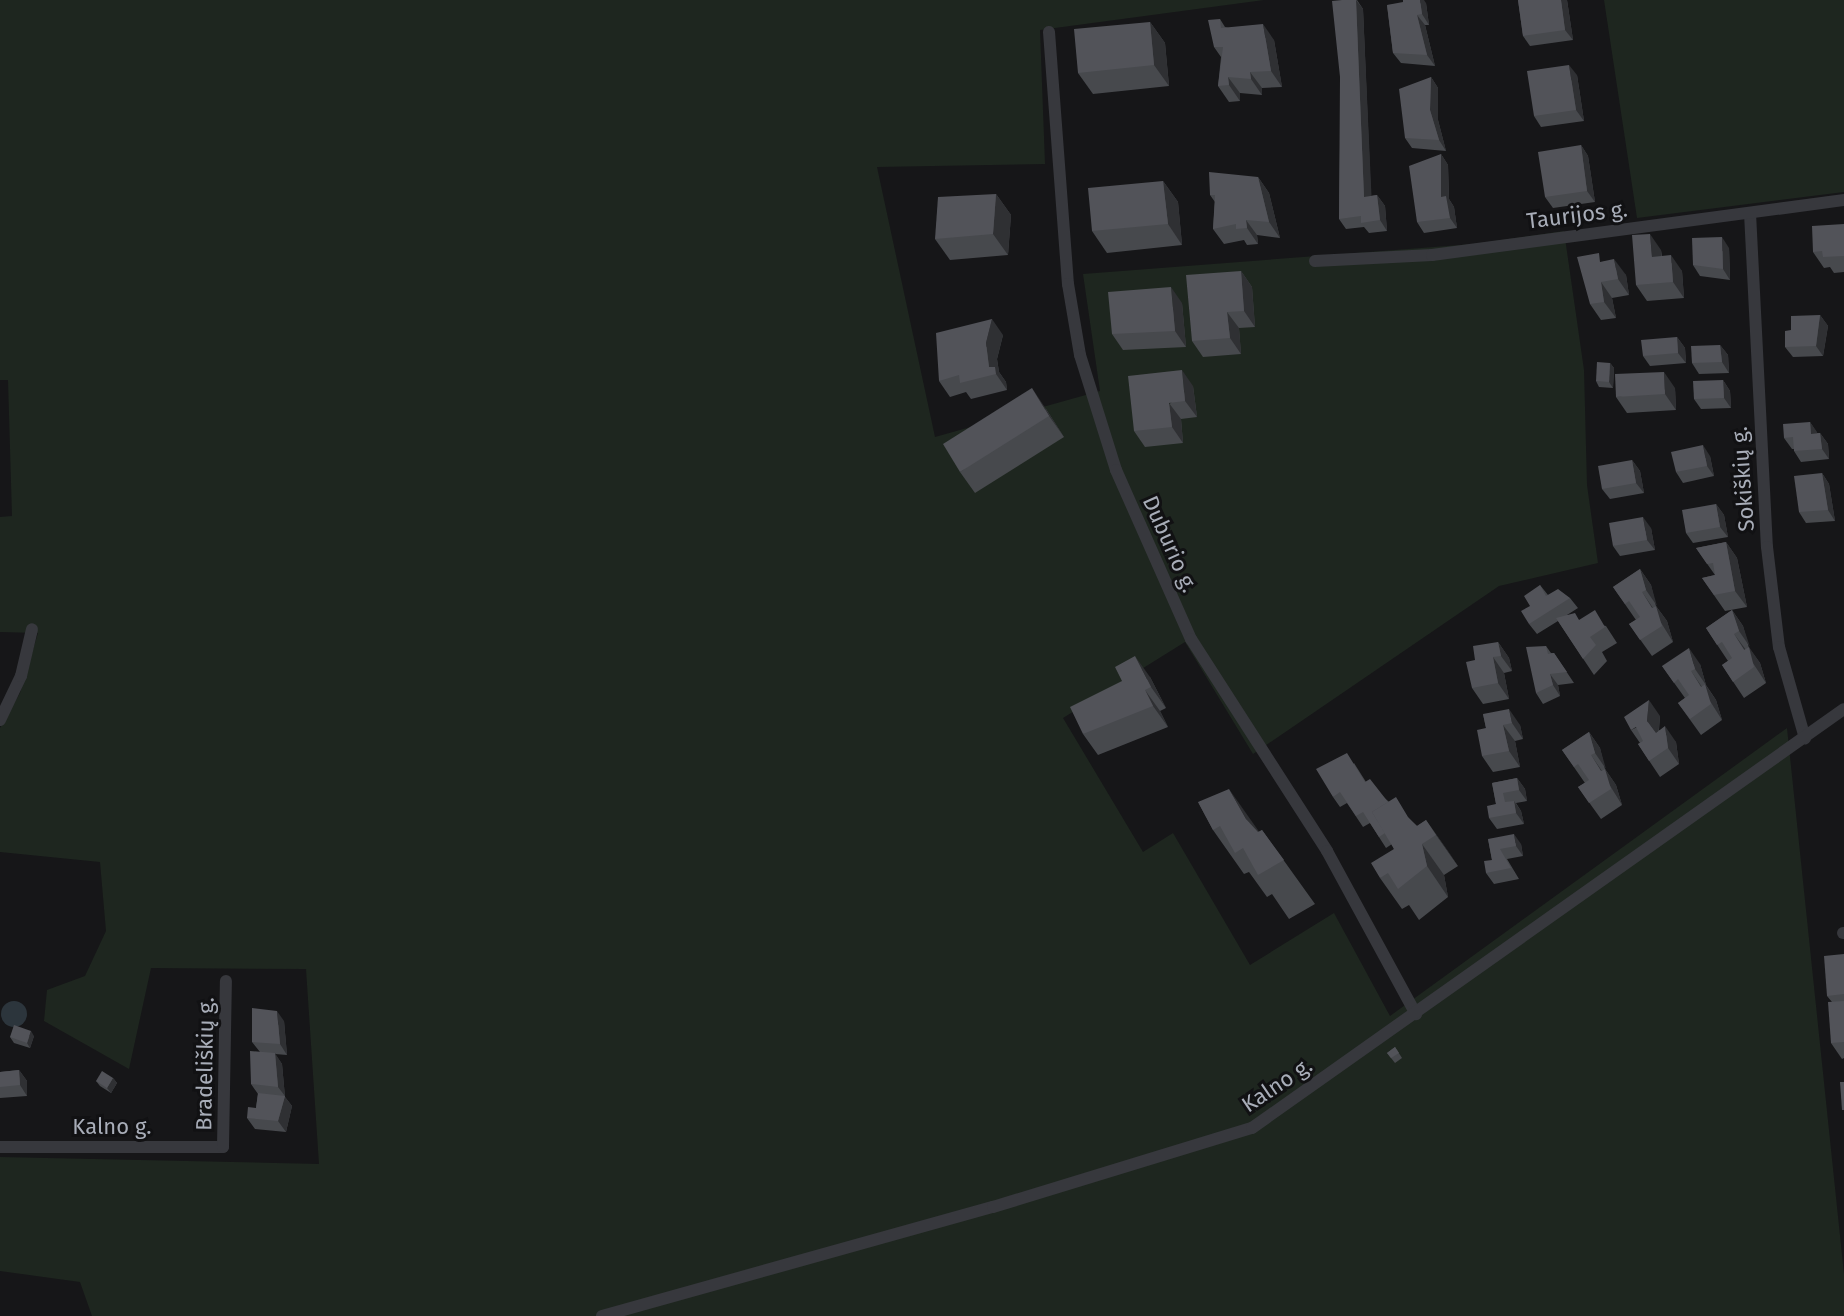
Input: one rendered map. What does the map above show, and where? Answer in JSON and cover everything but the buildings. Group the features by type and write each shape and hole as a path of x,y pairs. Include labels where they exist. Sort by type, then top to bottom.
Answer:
{"street":[{"name":"Duburio g.","path":"1049,32 1068,284 1080,355 1116,470 1191,639 1327,851 1416,1014"},
{"name":"Taurijos g.","path":"1315,261 1432,255 1844,200"},
{"name":"Sokiškių g.","path":"1750,213 1767,547 1779,647 1805,738"},
{"path":"0,720 21,676 32,629"},
{"name":"Kalno g.","path":"602,1316 1252,1128 1844,709"},
{"name":"Bradeliškių g.","path":"223,1147 226,981"},
{"name":"Kalno g.","path":"0,1147 223,1147"}],"shaded area":[{"path":"0,0 1264,0 1040,30 1045,164 877,167 935,437 1100,391 1083,274 1473,244 1564,231 1584,370 1587,485 1598,563 1499,586 1253,754 1185,642 1063,718 1143,852 1173,833 1250,965 1334,913 1390,1016 1787,728 1844,1274 1844,1316 92,1316 80,1282 0,1271 0,1157 319,1164 306,969 151,968 129,1069 44,1021 47,990 85,976 106,931 100,862 0,852 0,728 20,693 38,633 0,632 0,517 12,516 8,380 0,380"},
{"path":"1604,0 1844,0 1844,192 1637,218"},
{"path":"14,1001 23,1005 27,1014 23,1023 14,1027 5,1023 1,1014 5,1005"}]}
